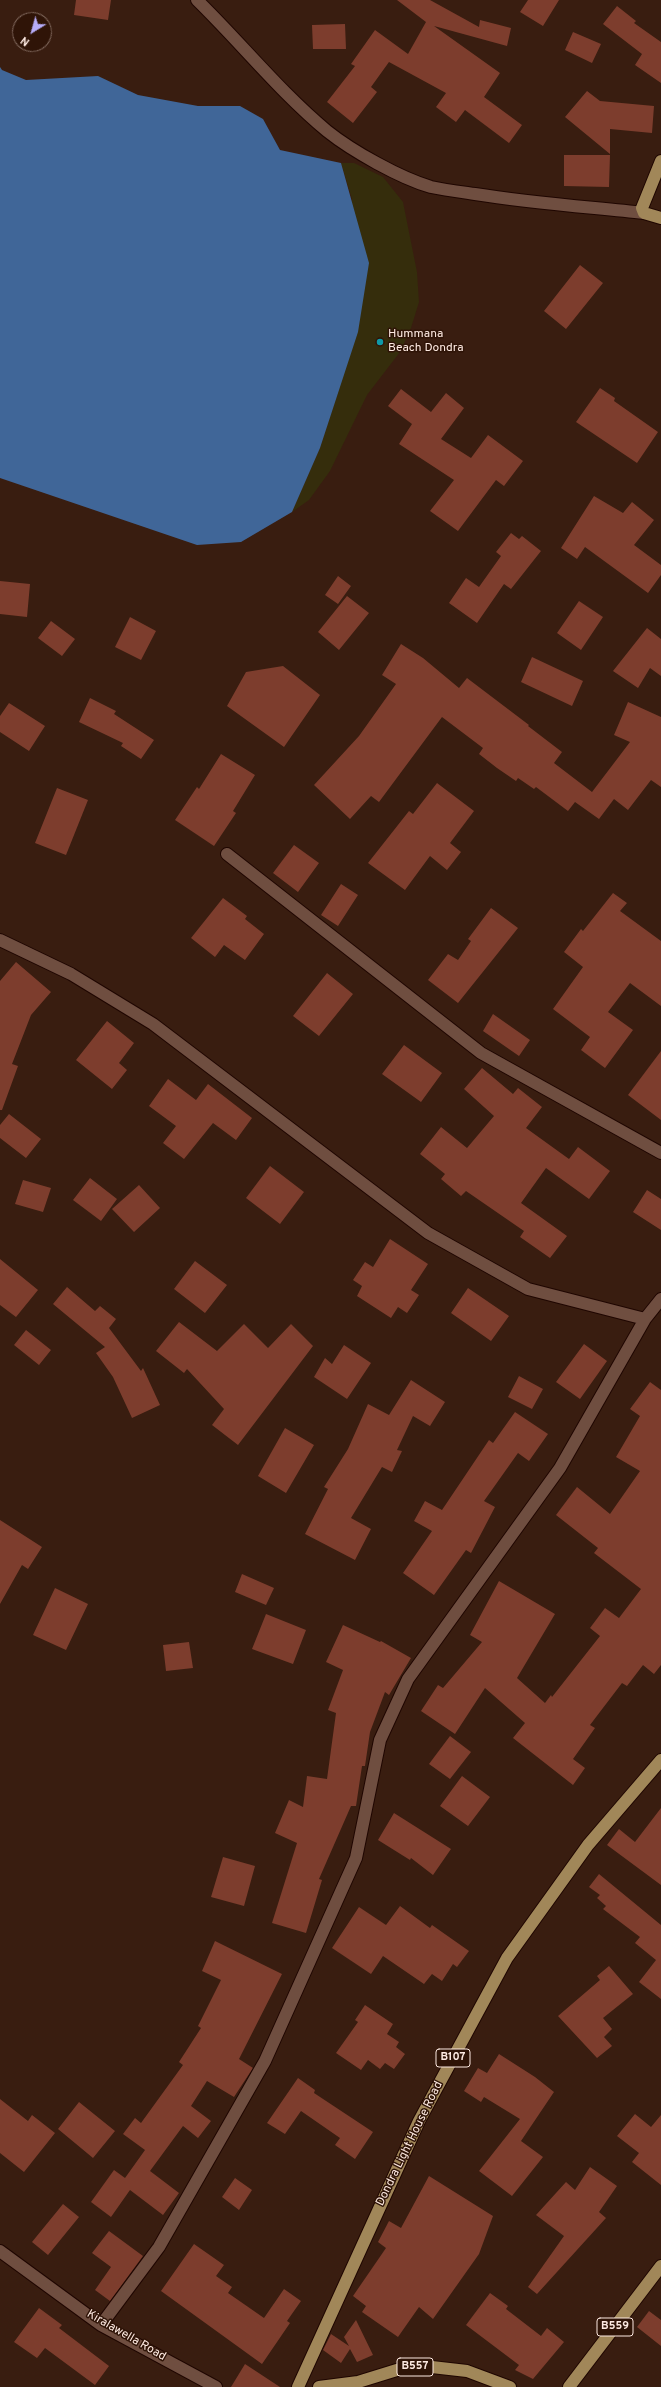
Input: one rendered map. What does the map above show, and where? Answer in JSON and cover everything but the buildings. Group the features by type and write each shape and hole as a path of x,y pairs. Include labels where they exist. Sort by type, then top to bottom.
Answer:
{"main road":[{"path":"661,161 644,202 644,213 661,218"},
{"name":"Dondra Light House Road","path":"298,2387 419,2121 507,1958 588,1845 661,1760"},
{"name":"B559","path":"569,2387 661,2266"},
{"name":"B557","path":"319,2387 358,2382 400,2369 423,2366 467,2371 510,2387"}],"street":[{"path":"197,0 234,36 294,102 328,132 367,157 413,180 430,187 506,199 644,213"},
{"path":"227,854 481,1053 661,1153"},
{"path":"0,940 71,974 153,1024 428,1233 528,1289 645,1319"},
{"path":"101,2325 159,2247 265,2061 356,1858 380,1740 408,1679 560,1468 645,1319 661,1299"},
{"name":"Kiralawella Road","path":"0,2251 101,2325 216,2387"}],"sand":[{"name":"Hummana Beach Dondra","path":"341,163 354,163 383,177 403,202 417,272 419,302 411,328 400,352 367,395 330,471 309,500 292,512 320,448 337,395 352,199"}],"water":[{"path":"0,67 2,70 26,80 98,76 138,95 198,106 240,106 263,119 280,150 341,163 369,263 358,332 320,448 292,512 241,542 197,545 0,478"}],"place":[{"name":"Hummana Beach Dondra","path":"380,342"}]}
